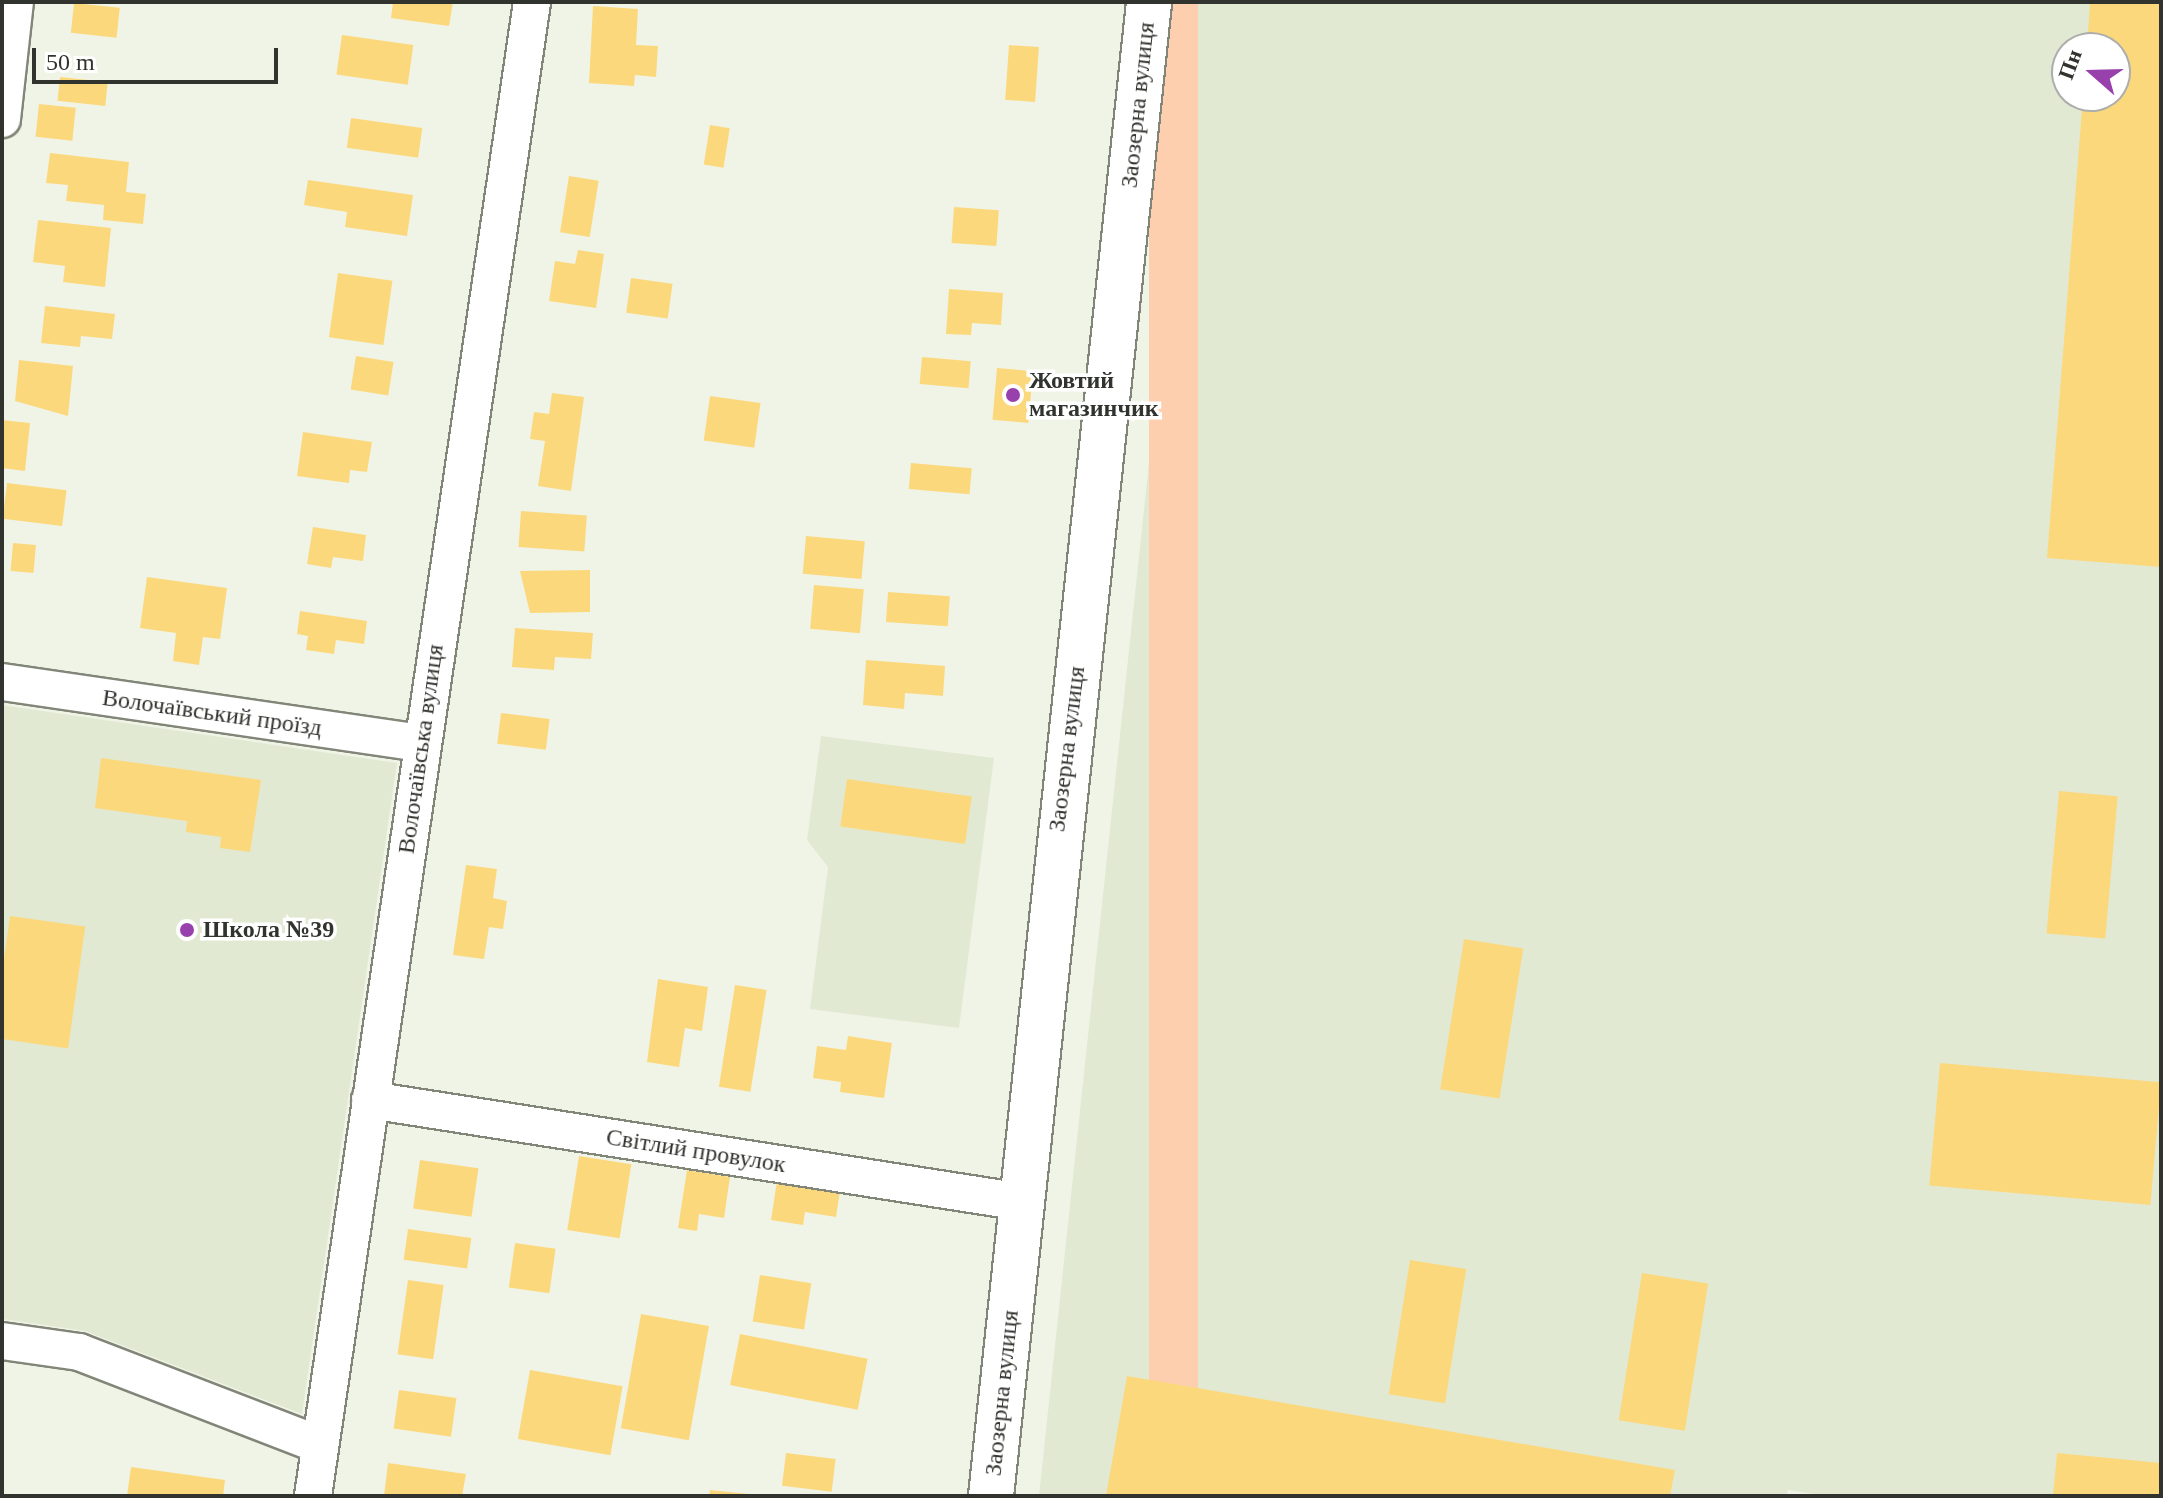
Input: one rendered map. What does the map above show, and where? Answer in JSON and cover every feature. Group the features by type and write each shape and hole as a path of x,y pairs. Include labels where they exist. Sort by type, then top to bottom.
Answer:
{"street":[{"path":"2,119 15,2"},
{"name":"Волочаївська вулиця","path":"313,1496 532,2"},
{"name":"Заозерна вулиця","path":"991,1496 1149,2"},
{"name":"Волочаївський проїзд","path":"2,682 421,743"},
{"name":"Світлий провулок","path":"370,1100 1022,1202"},
{"path":"2,1341 79,1352 320,1445"}],"shaded area":[{"path":"1149,2 1198,2 1198,1496 1149,1496"},
{"path":"1198,2 2161,2 2161,1496 1825,1496 1788,1490 1786,1496 1039,1496"},
{"name":"Школа №39","path":"2,705 397,763 302,1414 85,1331 2,1319"},
{"path":"821,736 994,758 959,1028 810,1009 828,867 807,840"}],"building":[{"path":"393,2 453,2 449,26 391,18"},
{"path":"2090,2 2161,2 2161,567 2047,558 2082,112 2131,112 2131,32 2088,32"},
{"path":"74,3 120,8 117,38 71,33"},
{"path":"593,6 638,9 636,45 658,46 656,77 635,75 634,86 589,83"},
{"path":"342,35 413,45 408,85 336,75"},
{"path":"1009,45 1039,47 1035,102 1005,100"},
{"path":"60,77 108,82 105,106 57,101"},
{"path":"39,104 76,108 72,141 36,137"},
{"path":"351,118 422,128 418,158 347,148"},
{"path":"710,125 730,128 723,168 704,165"},
{"path":"50,153 129,162 126,192 146,194 143,224 103,220 104,205 66,201 68,185 46,183"},
{"path":"569,176 599,181 590,237 560,232"},
{"path":"308,180 413,195 407,236 345,227 347,212 304,205"},
{"path":"954,207 999,210 996,246 951,243"},
{"path":"38,220 111,228 105,287 63,282 65,266 33,262"},
{"path":"578,250 604,254 596,308 549,301 555,261 575,264"},
{"path":"338,273 392,281 383,345 329,337"},
{"path":"631,278 673,284 668,319 626,313"},
{"path":"949,289 1003,293 1001,325 972,323 971,335 946,334"},
{"path":"45,306 115,314 112,339 81,336 80,347 41,343"},
{"path":"356,356 394,362 388,396 351,390"},
{"path":"922,357 971,361 968,388 920,384"},
{"path":"19,360 73,366 68,416 15,401"},
{"path":"997,368 1033,371 1028,423 992,420"},
{"path":"552,393 584,397 571,491 538,486 545,441 530,439 534,412 549,414"},
{"path":"710,396 761,403 754,448 704,441"},
{"path":"2,420 30,423 25,471 2,468"},
{"path":"303,432 372,442 367,472 350,470 349,483 297,476"},
{"path":"911,463 972,468 970,494 909,489"},
{"path":"7,483 67,490 62,526 3,519"},
{"path":"521,511 587,516 584,552 518,547"},
{"path":"313,527 366,535 363,561 333,557 331,568 307,564"},
{"path":"806,536 865,541 861,579 803,574"},
{"path":"13,543 36,545 33,573 11,571"},
{"path":"590,570 590,612 530,613 520,571"},
{"path":"147,577 227,588 220,639 203,637 199,665 173,661 176,633 140,628"},
{"path":"814,585 864,589 860,633 810,629"},
{"path":"888,592 950,596 948,626 886,622"},
{"path":"300,611 367,621 364,644 336,640 334,654 306,650 308,636 297,634"},
{"path":"515,628 593,633 591,659 555,657 554,670 512,667"},
{"path":"866,660 945,666 943,696 905,693 904,709 863,705"},
{"path":"501,713 550,719 546,750 497,744"},
{"path":"101,758 261,780 250,852 220,848 221,837 186,832 187,821 95,808"},
{"path":"847,779 972,797 965,844 840,827"},
{"path":"2059,791 2118,796 2105,939 2047,933"},
{"path":"466,865 497,869 493,898 507,901 503,929 489,927 484,959 453,955"},
{"path":"10,916 85,927 68,1048 2,1039 2,973"},
{"path":"1464,939 1523,948 1499,1099 1440,1089"},
{"path":"658,979 708,987 702,1031 685,1028 679,1067 647,1062"},
{"path":"735,985 767,990 750,1092 719,1087"},
{"path":"848,1036 892,1043 884,1098 840,1092 841,1082 813,1078 817,1046 846,1050"},
{"path":"1940,1063 2161,1082 2150,1205 1929,1186"},
{"path":"579,1156 631,1164 620,1238 567,1230"},
{"path":"420,1160 478,1168 472,1217 413,1209"},
{"path":"687,1170 730,1177 724,1218 699,1214 697,1231 678,1228"},
{"path":"777,1181 840,1191 836,1217 805,1212 803,1225 771,1220"},
{"path":"408,1229 471,1238 467,1269 404,1260"},
{"path":"515,1243 556,1249 549,1293 509,1288"},
{"path":"1410,1260 1466,1269 1445,1403 1389,1394"},
{"path":"1642,1273 1708,1283 1685,1431 1619,1420"},
{"path":"760,1275 811,1283 804,1330 753,1321"},
{"path":"408,1280 444,1285 433,1359 398,1354"},
{"path":"641,1314 709,1326 689,1440 621,1428"},
{"path":"740,1334 868,1359 858,1410 730,1385"},
{"path":"530,1370 623,1386 610,1455 518,1439"},
{"path":"1127,1376 1675,1470 1670,1496 1106,1496"},
{"path":"399,1390 456,1398 451,1437 394,1429"},
{"path":"786,1453 836,1459 832,1492 782,1486"},
{"path":"2057,1453 2161,1463 2161,1496 2053,1496"},
{"path":"388,1463 466,1474 462,1496 384,1496"},
{"path":"131,1467 225,1480 223,1496 127,1496"},
{"path":"710,1490 749,1494 749,1496 709,1496"}],"place":[{"name":"Жовтий магазинчик","path":"1013,395"},
{"name":"Школа №39","path":"187,930"}]}
